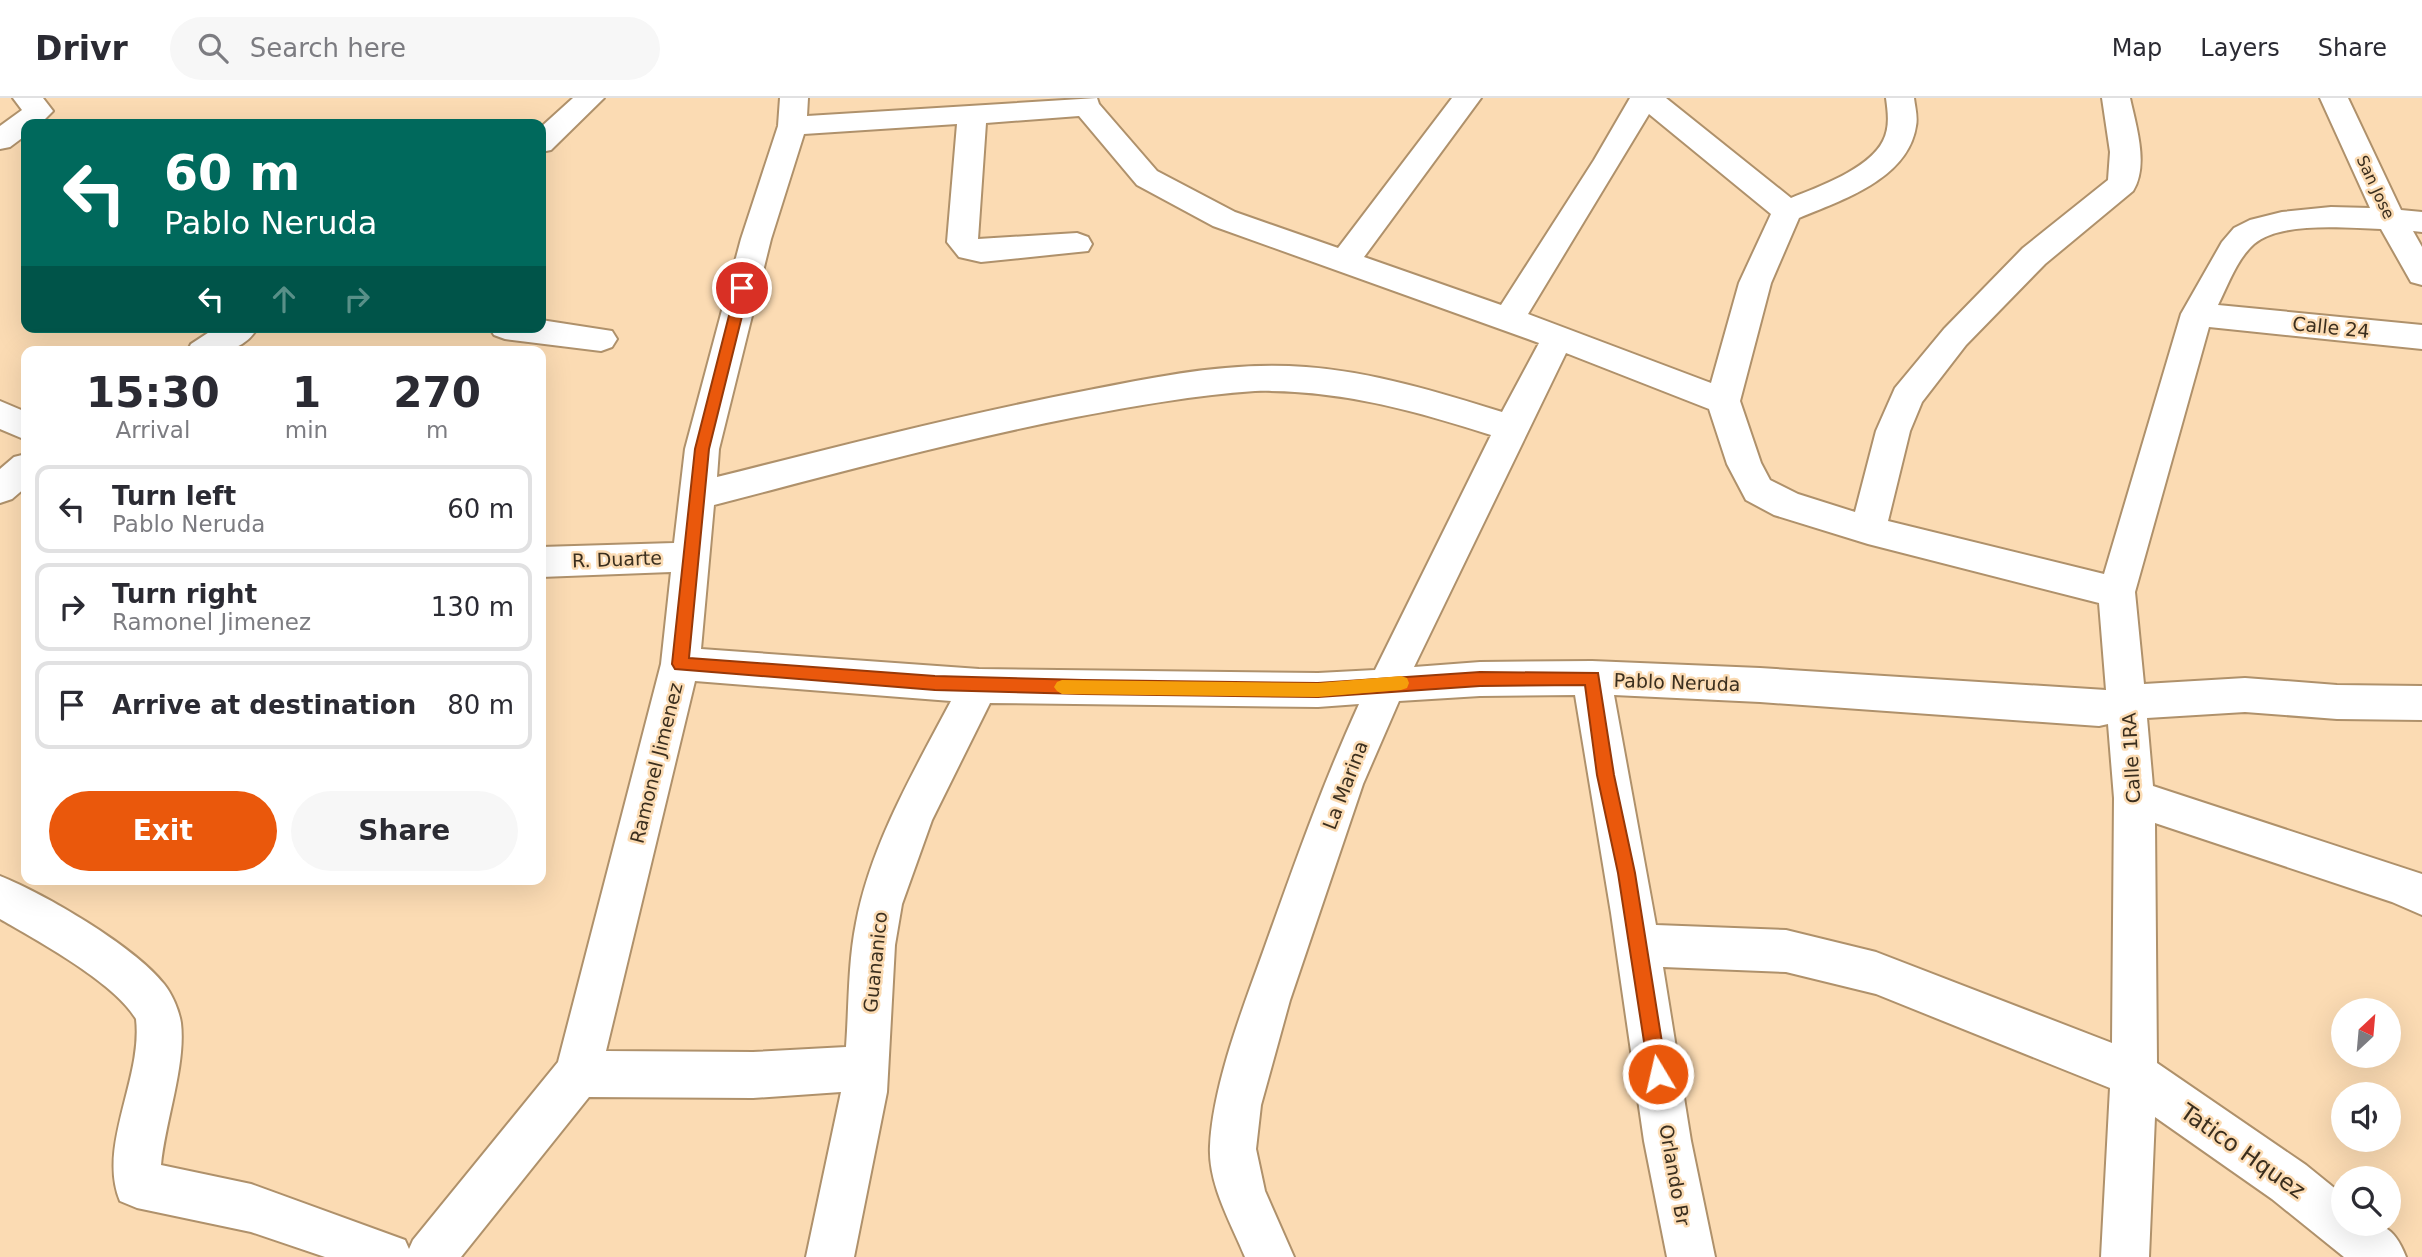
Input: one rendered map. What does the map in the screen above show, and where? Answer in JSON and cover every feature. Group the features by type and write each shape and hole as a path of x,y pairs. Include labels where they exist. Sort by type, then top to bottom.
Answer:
{"street":[{"path":"27,98 39,111 28,119"},
{"path":"546,138 590,98"},
{"path":"1344,262 1467,98"},
{"path":"1508,320 1646,98 1787,211"},
{"path":"1900,98 1902,127 1894,149 1871,172 1787,211 1755,283 1723,401 1744,464 1758,490 1787,505 1868,530 2117,592"},
{"path":"1868,530 1896,422 1907,397 1955,337 2035,256 2122,184 2126,171 2126,156 2116,98"},
{"name":"San Jose","path":"2334,98 2389,219 2422,274"},
{"path":"793,112 972,114 1084,102 1147,178 1224,219 1558,337 1723,401"},
{"name":"Ramonel Jimenez","path":"430,1257 578,1074 680,664 702,449 729,337 793,112"},
{"path":"972,114 962,242 970,249 981,251 1077,244"},
{"path":"0,140 21,124"},
{"name":"Calle 1RA","path":"2125,1257 2134,1075 2134,798 2117,592 2197,314 2223,265 2244,235 2278,223 2324,218 2422,222"},
{"name":"Calle 24","path":"2197,314 2422,337"},
{"path":"212,346 233,333"},
{"path":"522,337 601,339"},
{"name":"La Marina","path":"1270,1257 1242,1193 1233,1149 1238,1105 1268,1000 1339,797 1387,684 1558,337"},
{"path":"699,495 1043,410 1205,382 1289,378 1331,382 1437,404 1511,428"},
{"path":"0,414 21,424"},
{"path":"0,489 21,471"},
{"name":"R. Duarte","path":"546,562 693,557"},
{"name":"Pablo Neruda","path":"680,664 979,685 1318,690 1480,679 1592,678 1760,685 2099,709 2128,702 2245,695 2337,702 2422,703"},
{"name":"Orlando Br","path":"1592,678 1606,775 1638,945 1678,1203 1691,1257"},
{"name":"Guananico","path":"830,1257 867,1068 874,942 881,904 918,806 979,685"},
{"path":"2134,798 2400,885 2422,895"},
{"path":"0,896 50,925 141,989 153,1004 158,1016 157,1047 137,1184 251,1208 388,1257"},
{"name":"Tatico Hquez","path":"1638,945 1786,951 1876,974 2134,1075 2289,1182 2382,1257"},
{"path":"578,1074 753,1075 867,1068"}],"slow traffic":[{"path":"1062,687 1318,690 1401,683"}],"route":[{"path":"742,288 702,449 680,664 935,683 1083,687 1318,690 1480,679 1592,678 1606,775 1626,873 1658,1074"}]}
